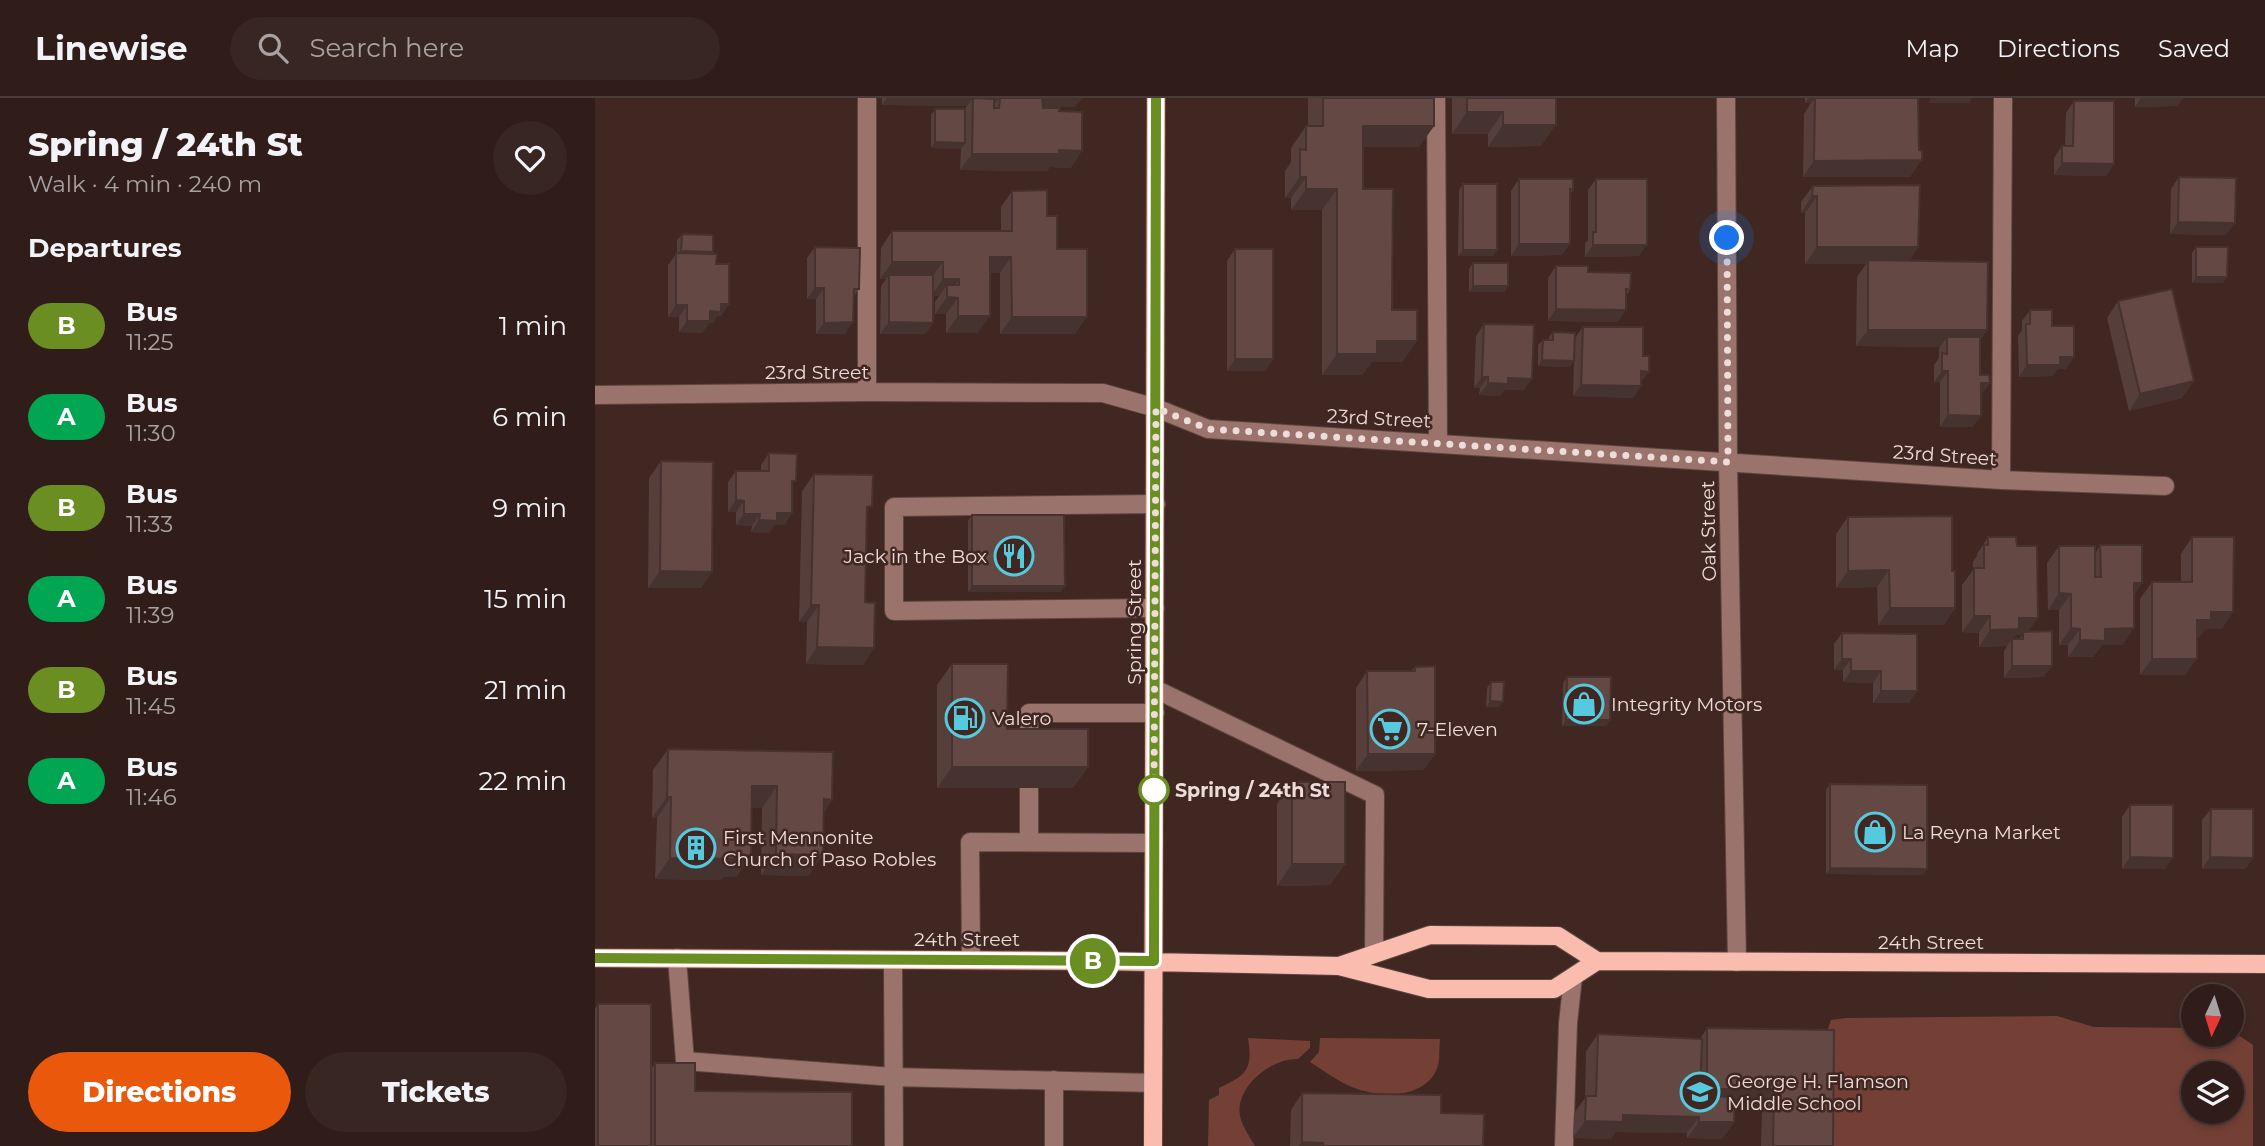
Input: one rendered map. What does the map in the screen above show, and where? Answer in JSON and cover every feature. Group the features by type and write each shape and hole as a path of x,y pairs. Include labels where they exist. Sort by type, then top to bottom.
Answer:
{"main road":[{"name":"Spring Street","path":"1153,1146 1156,98"},
{"name":"24th Street","path":"1339,966 1430,935 1558,936 1597,961 2265,964"},
{"name":"24th Street","path":"595,958 1154,961 1339,966 1429,989 1554,989 1597,961"}],"street":[{"path":"867,98 867,392"},
{"path":"1436,98 1438,443"},
{"name":"Oak Street","path":"1726,98 1728,462 1737,962"},
{"path":"2001,480 2003,98"},
{"name":"23rd Street","path":"595,395 867,392 1103,394 1156,408 1208,429 2001,480 2165,486"},
{"path":"1155,608 894,611 894,507 1156,504"},
{"path":"1155,690 1375,795 1374,953"},
{"path":"1029,751 1029,713 1155,713"},
{"path":"1029,788 1029,842"},
{"path":"971,960 970,842 1154,843"},
{"path":"677,958 685,1061 893,1077 1153,1083"},
{"path":"893,960 894,1146"},
{"path":"1563,1146 1568,1023 1573,977"},
{"path":"1054,1080 1054,1146"}],"shaded area":[{"path":"2057,1016 2094,1027 2181,1028 2181,1047 2244,1047 2244,1039 2253,1045 2253,1146 1821,1146 1822,1046 1831,1020"},
{"path":"1248,1038 1310,1041 1310,1048 1298,1059 1277,1063 1267,1069 1257,1076 1243,1094 1240,1116 1255,1146 1208,1146 1209,1100 1219,1095 1219,1088 1246,1070 1250,1057"},
{"path":"1320,1038 1440,1039 1438,1066 1427,1083 1409,1092 1368,1092 1345,1084 1310,1062 1319,1052"}],"building":[{"path":"973,98 994,99 994,108 999,108 1000,98 1042,98 1043,108 1082,112 1082,151 1059,150 1059,154 972,154"},
{"path":"1323,98 1434,98 1434,126 1363,126 1363,189 1393,189 1392,310 1417,310 1417,341 1377,341 1377,354 1337,354 1337,189 1306,189 1306,177 1300,177 1300,149 1306,150 1306,126 1323,126"},
{"path":"1467,98 1556,98 1556,125 1503,125 1503,112 1467,112"},
{"path":"1815,98 1918,98 1919,150 1922,151 1922,160 1814,161"},
{"path":"2074,101 2114,101 2114,164 2062,163 2062,146 2073,146"},
{"path":"935,109 965,109 965,143 935,142"},
{"path":"2179,177 2236,178 2235,223 2178,222"},
{"path":"1519,179 1573,179 1573,190 1570,189 1570,244 1519,244"},
{"path":"1596,179 1647,179 1647,245 1593,245 1593,232 1596,232"},
{"path":"1463,184 1497,184 1497,250 1463,250"},
{"path":"1920,185 1918,247 1817,247 1817,196 1812,196 1813,186"},
{"path":"1047,190 1047,216 1057,216 1057,249 1087,249 1087,317 1012,317 1011,257 990,257 990,316 958,316 958,298 947,297 947,285 959,285 959,279 943,279 943,262 892,262 892,231 1012,231 1012,191"},
{"path":"682,234 713,235 713,252 681,251"},
{"path":"815,247 860,248 859,289 854,289 853,322 824,323 824,288 815,288"},
{"path":"2196,247 2228,247 2227,277 2196,277"},
{"path":"1235,249 1273,249 1273,359 1235,359"},
{"path":"676,253 717,254 716,264 729,264 729,304 721,304 721,312 710,311 710,321 687,321 687,305 676,305"},
{"path":"1868,260 1988,262 1987,330 1868,330"},
{"path":"1473,263 1508,263 1508,286 1473,286"},
{"path":"1556,266 1588,266 1588,272 1631,273 1630,290 1626,289 1626,310 1556,309"},
{"path":"889,275 933,275 933,323 889,322"},
{"path":"2172,289 2194,381 2140,394 2118,301"},
{"path":"2030,310 2052,310 2052,326 2074,326 2074,357 2060,357 2060,365 2027,365 2026,324 2030,324"},
{"path":"1484,324 1534,325 1532,379 1508,378 1508,384 1488,383 1488,377 1482,377"},
{"path":"1583,327 1643,327 1643,356 1649,356 1649,372 1641,371 1641,386 1581,385"},
{"path":"1553,332 1575,333 1574,361 1542,360 1543,340 1553,340"},
{"path":"1947,337 1980,337 1980,375 1989,375 1990,383 1981,383 1981,416 1948,415 1948,371 1942,371 1942,353 1947,354"},
{"path":"769,453 797,454 796,481 792,481 792,513 777,513 777,521 759,520 760,514 744,514 744,501 736,500 736,471 769,471"},
{"path":"661,461 713,462 712,572 660,571"},
{"path":"814,474 873,475 872,506 867,507 865,602 875,603 874,648 817,647 819,605 811,605"},
{"name":"Jack in the Box","path":"972,515 1064,515 1065,586 972,586"},
{"path":"1952,516 1955,608 1890,608 1889,570 1848,571 1848,517"},
{"path":"1988,537 2016,537 2017,546 2037,546 2038,618 2019,618 2019,629 1990,630 1990,616 1974,616 1974,568 1984,568 1984,545 1988,545"},
{"path":"2192,537 2234,537 2233,612 2211,612 2211,620 2197,620 2197,659 2152,659 2152,582 2192,582"},
{"path":"2100,545 2142,545 2142,583 2134,583 2134,628 2105,629 2105,641 2080,640 2080,629 2071,628 2071,594 2059,593 2059,546 2095,546 2095,577 2101,577"},
{"path":"2052,631 2052,666 2012,666 2012,639 2023,639 2023,632"},
{"path":"1842,633 1917,634 1917,691 1881,691 1881,671 1851,671 1851,659 1842,659"},
{"path":"952,664 1008,664 1007,729 1088,729 1088,767 952,767"},
{"name":"7-Eleven","path":"1435,666 1435,754 1368,754 1367,671 1415,671 1415,667"},
{"name":"Integrity Motors","path":"1567,677 1611,677 1610,720 1566,720"},
{"path":"1491,682 1504,682 1503,702 1490,701"},
{"name":"First Mennonite Church of Paso Robles","path":"668,749 833,752 832,800 824,799 823,855 776,854 777,786 752,786 751,856 736,855 735,859 670,858 671,797 667,797"},
{"path":"1292,782 1345,782 1345,864 1292,864"},
{"name":"La Reyna Market","path":"1830,784 1927,785 1927,869 1830,868"},
{"path":"2130,805 2173,805 2173,858 2130,857"},
{"path":"2211,809 2253,809 2253,858 2210,857"},
{"path":"598,1004 651,1004 651,1146 598,1146"},
{"path":"1707,1028 1834,1030 1833,1146 1773,1146 1774,1089 1707,1089"},
{"path":"1598,1034 1702,1039 1700,1096 1735,1097 1734,1122 1699,1122 1699,1117 1623,1115 1623,1122 1585,1121 1586,1096 1596,1096"},
{"path":"655,1063 695,1063 695,1091 852,1092 852,1146 655,1146"},
{"path":"1302,1093 1441,1095 1441,1113 1484,1114 1483,1146 1323,1146 1323,1143 1302,1142"}],"bus line":[{"name":"B","path":"595,958 1154,961 1156,98"}],"place":[{"name":"Jack in the Box","path":"1014,556"},
{"name":"Integrity Motors","path":"1584,704"},
{"name":"Valero","path":"965,718"},
{"name":"7-Eleven","path":"1390,729"},
{"name":"Spring / 24th St","path":"1154,790"},
{"name":"La Reyna Market","path":"1875,832"},
{"name":"First Mennonite Church of Paso Robles","path":"696,848"},
{"name":"George H. Flamson Middle School","path":"1700,1092"}],"route":[{"path":"1154,790 1156,408 1208,429 1728,462 1727,238"}]}
